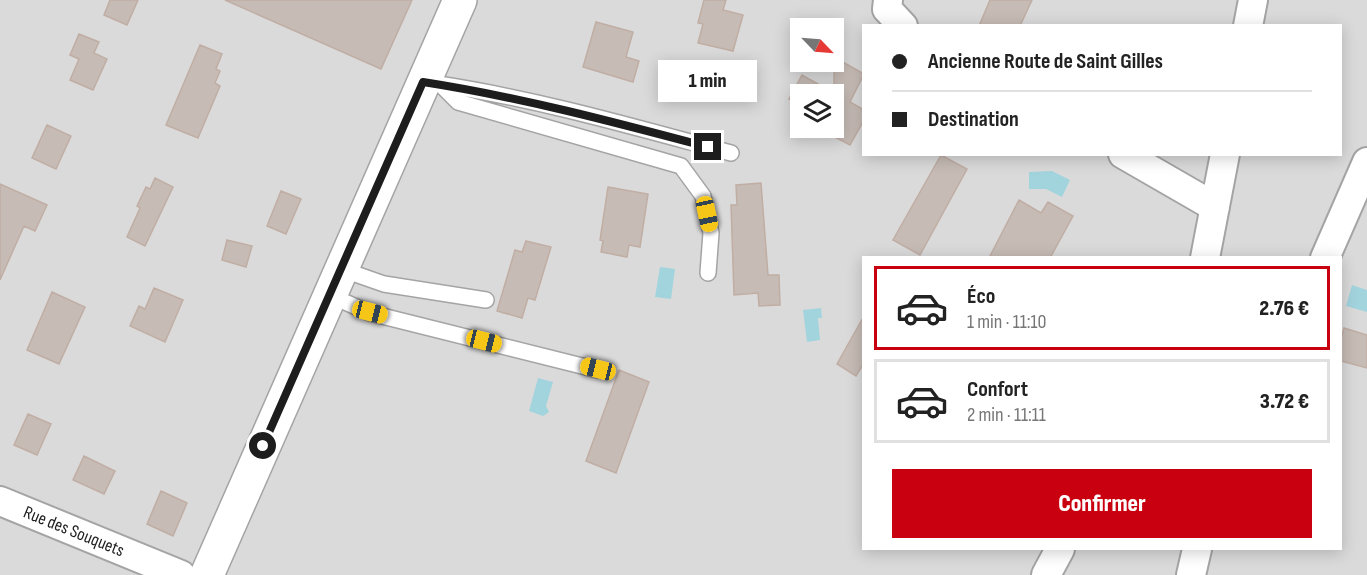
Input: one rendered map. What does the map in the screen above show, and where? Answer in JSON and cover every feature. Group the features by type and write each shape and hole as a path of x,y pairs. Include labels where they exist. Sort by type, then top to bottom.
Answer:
{"street":[{"path":"207,575 335,282 432,83 460,0"},
{"path":"888,0 887,9 901,24"},
{"path":"1248,24 1253,0"},
{"path":"1126,156 1215,207"},
{"path":"1205,256 1225,156"},
{"path":"1326,256 1367,162"},
{"name":"Rue des Souquets","path":"0,501 181,575"},
{"path":"1046,575 1059,550"},
{"path":"1191,575 1197,550"}],"lane":[{"path":"432,83 620,123 730,153"},
{"path":"432,83 458,102 681,166 703,196 711,232 708,273"},
{"path":"335,282 384,284 486,300"},
{"path":"335,282 370,312 598,369"}],"shaded area":[{"path":"0,0 1367,0 1367,575 0,575"}],"water":[{"path":"1052,171 1070,180 1062,197 1046,189 1029,189 1029,172"},
{"path":"660,267 675,269 671,299 655,297"},
{"path":"1352,285 1367,290 1367,312 1346,306"},
{"path":"821,308 822,318 818,318 820,340 807,342 803,310"},
{"path":"538,378 553,382 546,406 549,412 543,416 529,411"}],"building":[{"path":"110,0 138,0 127,25 104,15"},
{"path":"225,0 412,0 381,69"},
{"path":"704,0 726,0 723,10 743,15 733,51 698,43 703,24 698,23"},
{"path":"990,0 1032,0 1021,24 980,24"},
{"path":"596,22 633,32 626,57 639,61 633,82 583,67"},
{"path":"79,34 99,42 94,53 107,59 93,90 70,80 79,59 70,55"},
{"path":"200,45 222,54 216,69 220,71 215,83 220,86 198,138 166,125"},
{"path":"844,63 862,73 862,78 850,102 862,109 862,124 850,145 837,138 844,138 844,84 834,84 834,72 844,72"},
{"path":"802,75 818,84 797,84"},
{"path":"47,125 71,136 56,169 32,158"},
{"path":"940,156 967,169 920,255 893,240"},
{"path":"155,178 173,187 145,246 127,237 140,208 137,206 146,187 150,189"},
{"path":"761,183 768,275 779,275 780,305 759,306 758,293 734,295 731,205 737,205 736,185"},
{"path":"0,184 47,205 35,231 24,226 0,280"},
{"path":"608,187 648,194 640,247 629,245 627,257 601,252 603,241 600,240"},
{"path":"281,191 301,199 286,234 267,226"},
{"path":"1019,200 1041,213 1048,202 1073,216 1051,256 990,256"},
{"path":"227,240 252,246 246,267 222,260"},
{"path":"526,241 551,247 535,300 528,298 522,318 497,311 515,250 522,252"},
{"path":"154,288 183,300 165,342 130,326 139,306 145,309"},
{"path":"52,292 85,307 59,364 27,350"},
{"path":"862,320 862,366 856,376 837,364"},
{"path":"1344,328 1367,335 1367,368 1342,361"},
{"path":"619,370 649,382 616,473 586,461"},
{"path":"28,414 51,424 37,455 14,445"},
{"path":"84,456 115,471 104,494 73,480"},
{"path":"161,491 187,503 173,536 147,524"}],"route":[{"path":"263,446 423,82 464,88 620,123 708,147"}]}
